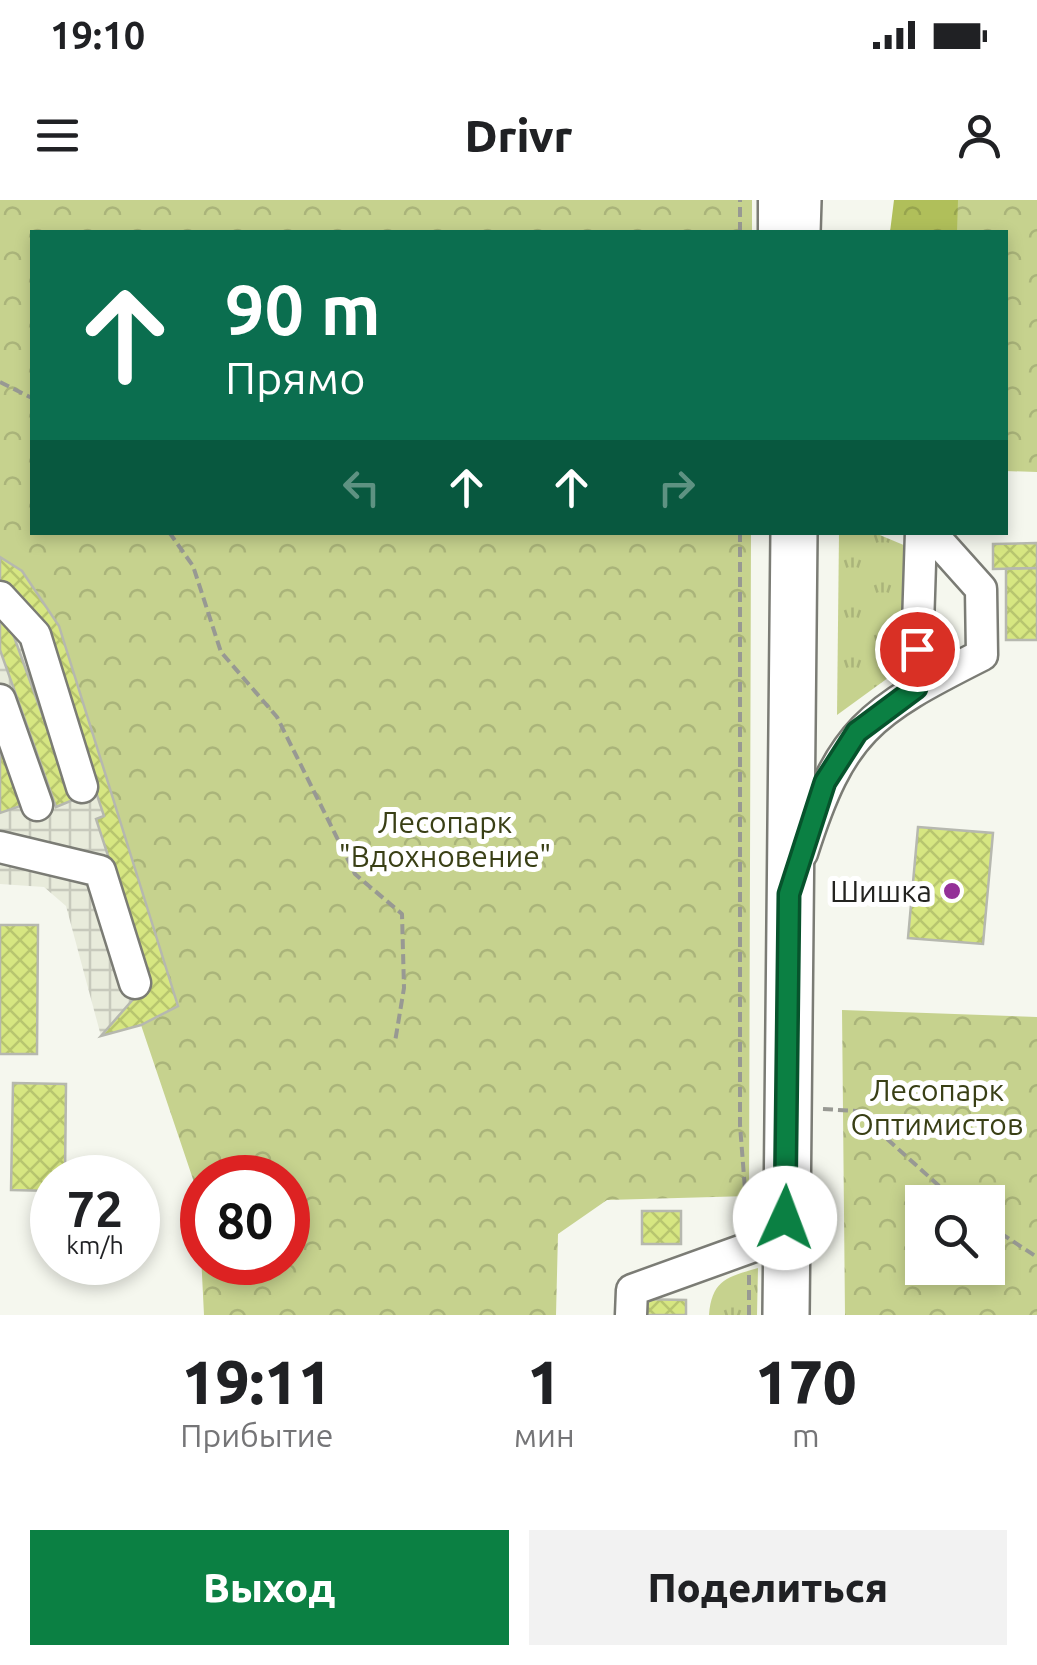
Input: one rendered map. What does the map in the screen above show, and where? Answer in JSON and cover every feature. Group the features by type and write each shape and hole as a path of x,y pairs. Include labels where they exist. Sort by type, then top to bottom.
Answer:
{"highway":[{"path":"798,200 798,230"},
{"path":"786,1315 794,535"}],"lane":[{"path":"774,200 774,230"},
{"path":"916,688 921,535"},
{"path":"789,894 825,782 857,732 916,688 982,655 981,589 933,535"},
{"path":"0,597 35,635 82,787"},
{"path":"0,700 36,805"},
{"path":"0,847 100,871 135,983"},
{"path":"631,1315 632,1290 749,1248 785,1218"}],"path":[{"path":"740,200 740,230"},
{"path":"0,382 30,397"},
{"path":"171,535 193,566 221,652 277,717 355,874 402,914 404,988 395,1042"},
{"path":"740,535 740,1125 750,1315"},
{"path":"788,1108 856,1111 938,1185"},
{"path":"1005,1235 1037,1257"}],"shaded area":[{"path":"0,557 22,571 59,626 178,1006 141,1025 101,1036 66,906 44,887 0,884"}],"green space":[{"name":"Лесопарк \"Вдохновение\"","path":"0,200 752,200 752,230 30,230 30,535 751,535 749,1196 607,1200 558,1234 556,1315 204,1315 203,1285 310,1285 310,1155 185,1155 141,1025 178,1005 59,626 22,571 0,557"},
{"path":"894,200 1037,200 1037,440 1008,230 890,230"},
{"path":"958,200 1037,200 1037,472 1008,471 1008,230 957,230"},
{"path":"839,535 880,535 906,546 903,667 837,715"},
{"name":"Лесопарк Оптимистов","path":"842,1010 1037,1017 1037,1315 845,1315"},
{"path":"758,1268 757,1315 709,1315 714,1294 723,1282"}],"building":[{"path":"1037,543 1037,568 993,569 993,544"},
{"path":"0,557 22,571 59,626 178,1006 141,1025 101,1036 149,981 96,819 104,816 43,633 0,580"},
{"path":"1037,568 1037,640 1006,640 1006,569"},
{"path":"0,613 8,620 73,800 56,807 0,650"},
{"path":"0,734 26,804 0,813"},
{"path":"918,827 993,833 983,944 908,938"},
{"path":"0,925 38,925 37,1054 0,1054"},
{"path":"13,1083 66,1084 65,1155 30,1155 30,1190 11,1190"},
{"path":"642,1211 681,1211 681,1244 642,1244"},
{"path":"636,1299 686,1300 686,1315 636,1315"}],"place":[{"name":"Шишка","path":"952,891"}],"route":[{"path":"785,1218 789,894 825,782 857,732 916,688 917,649"}]}
